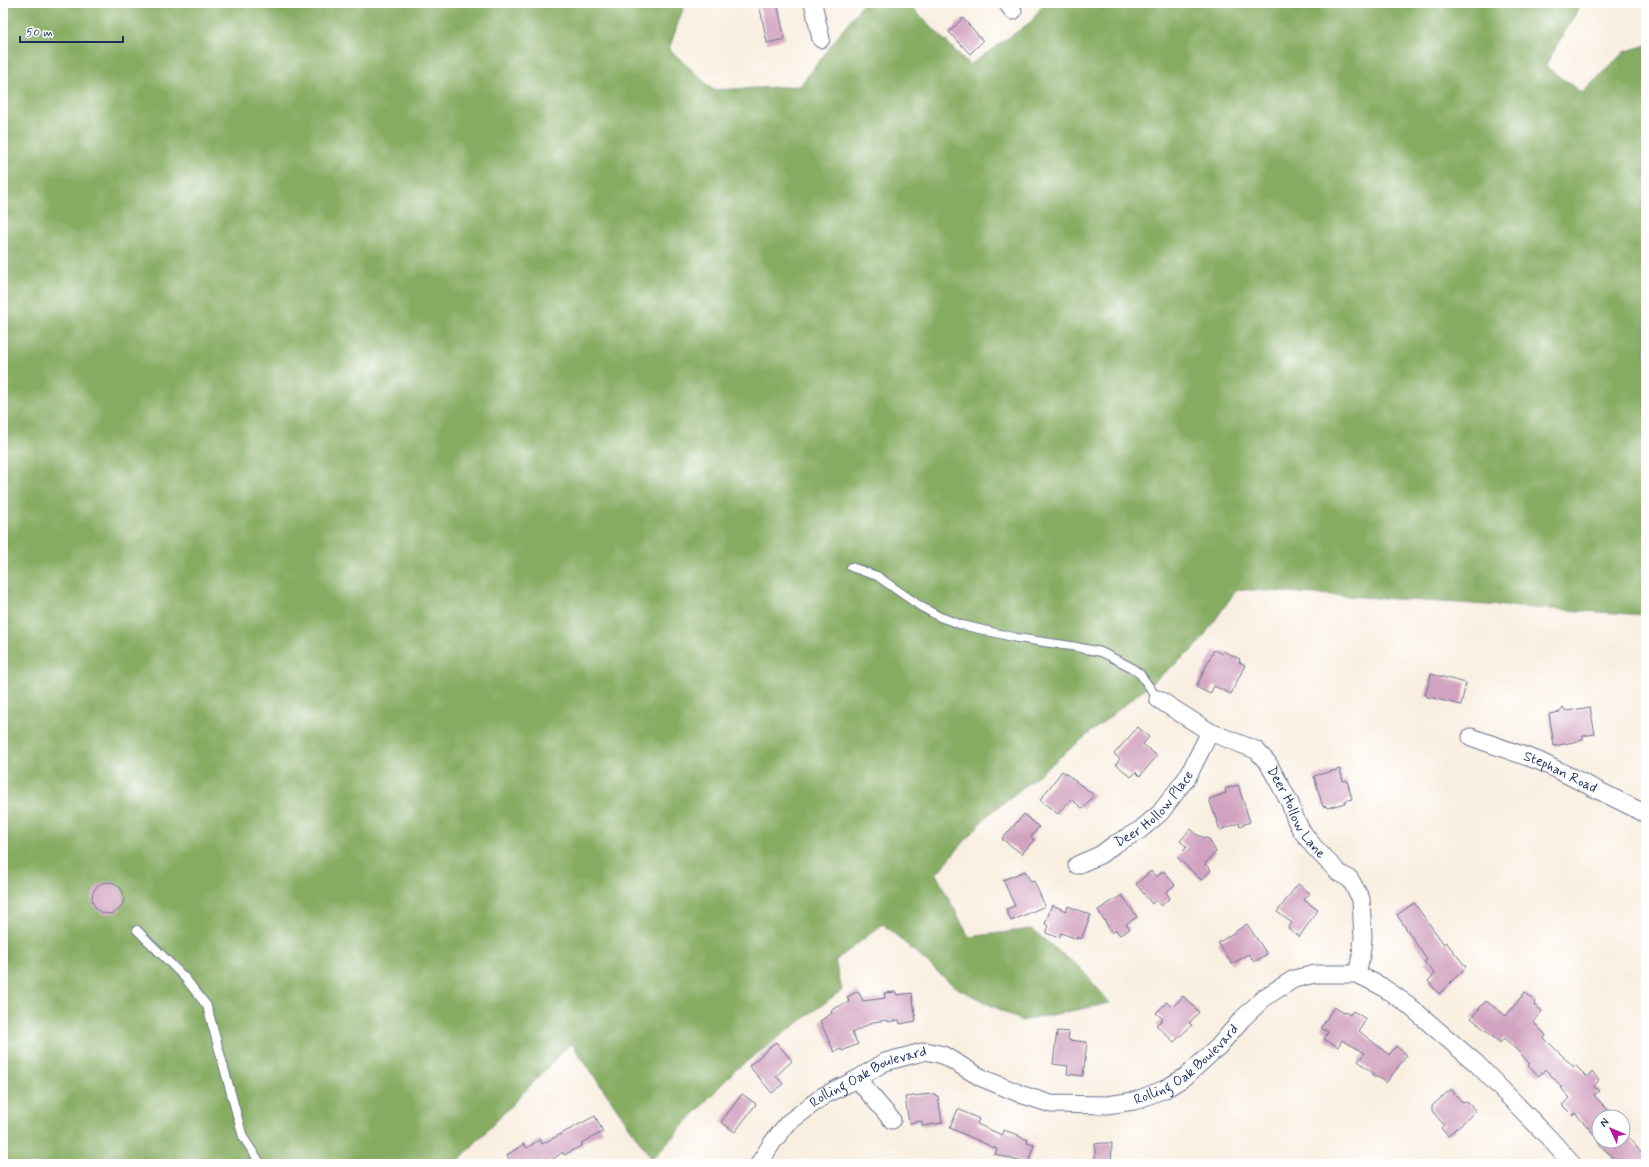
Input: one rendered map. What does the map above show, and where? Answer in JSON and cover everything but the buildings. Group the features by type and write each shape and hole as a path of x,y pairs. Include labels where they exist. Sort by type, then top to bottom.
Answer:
{"street":[{"path":"813,3 822,39"},
{"name":"Deer Hollow Lane","path":"1158,699 1210,732 1256,750 1268,763 1290,802 1301,830 1314,847 1339,872 1350,879 1361,899 1363,938 1357,974"},
{"name":"Deer Hollow Place","path":"1077,865 1100,855 1115,844 1140,830 1160,813 1188,776 1210,732"},
{"name":"Stephan Road","path":"1471,737 1539,761 1646,814"},
{"name":"Rolling Oak Boulevard","path":"759,1164 772,1143 788,1123 823,1096 857,1079 885,1062 926,1050 943,1055 982,1078 1023,1095 1051,1104 1107,1105 1134,1101 1165,1089 1185,1077 1218,1047 1242,1019 1265,997 1294,979 1315,974 1357,974 1381,986 1407,1004 1477,1064 1549,1138 1572,1164"},
{"path":"857,1079 892,1120"}],"lane":[{"path":"851,567 877,576 920,606 940,617 962,625 1017,638 1100,652 1129,666 1140,674 1158,699"},
{"path":"137,930 185,978 207,1006 243,1137 260,1164"}],"green space":[{"path":"3,3 685,3 669,49 713,90 800,86 862,5 868,3 907,3 970,65 1032,21 1044,3 1580,3 1581,4 1545,66 1582,93 1624,52 1646,45 1646,615 1237,589 1196,647 986,817 936,874 969,937 1031,929 1080,968 1110,1003 1022,1021 955,987 883,924 835,961 842,990 735,1070 652,1159 571,1043 455,1164 3,1164"}]}
